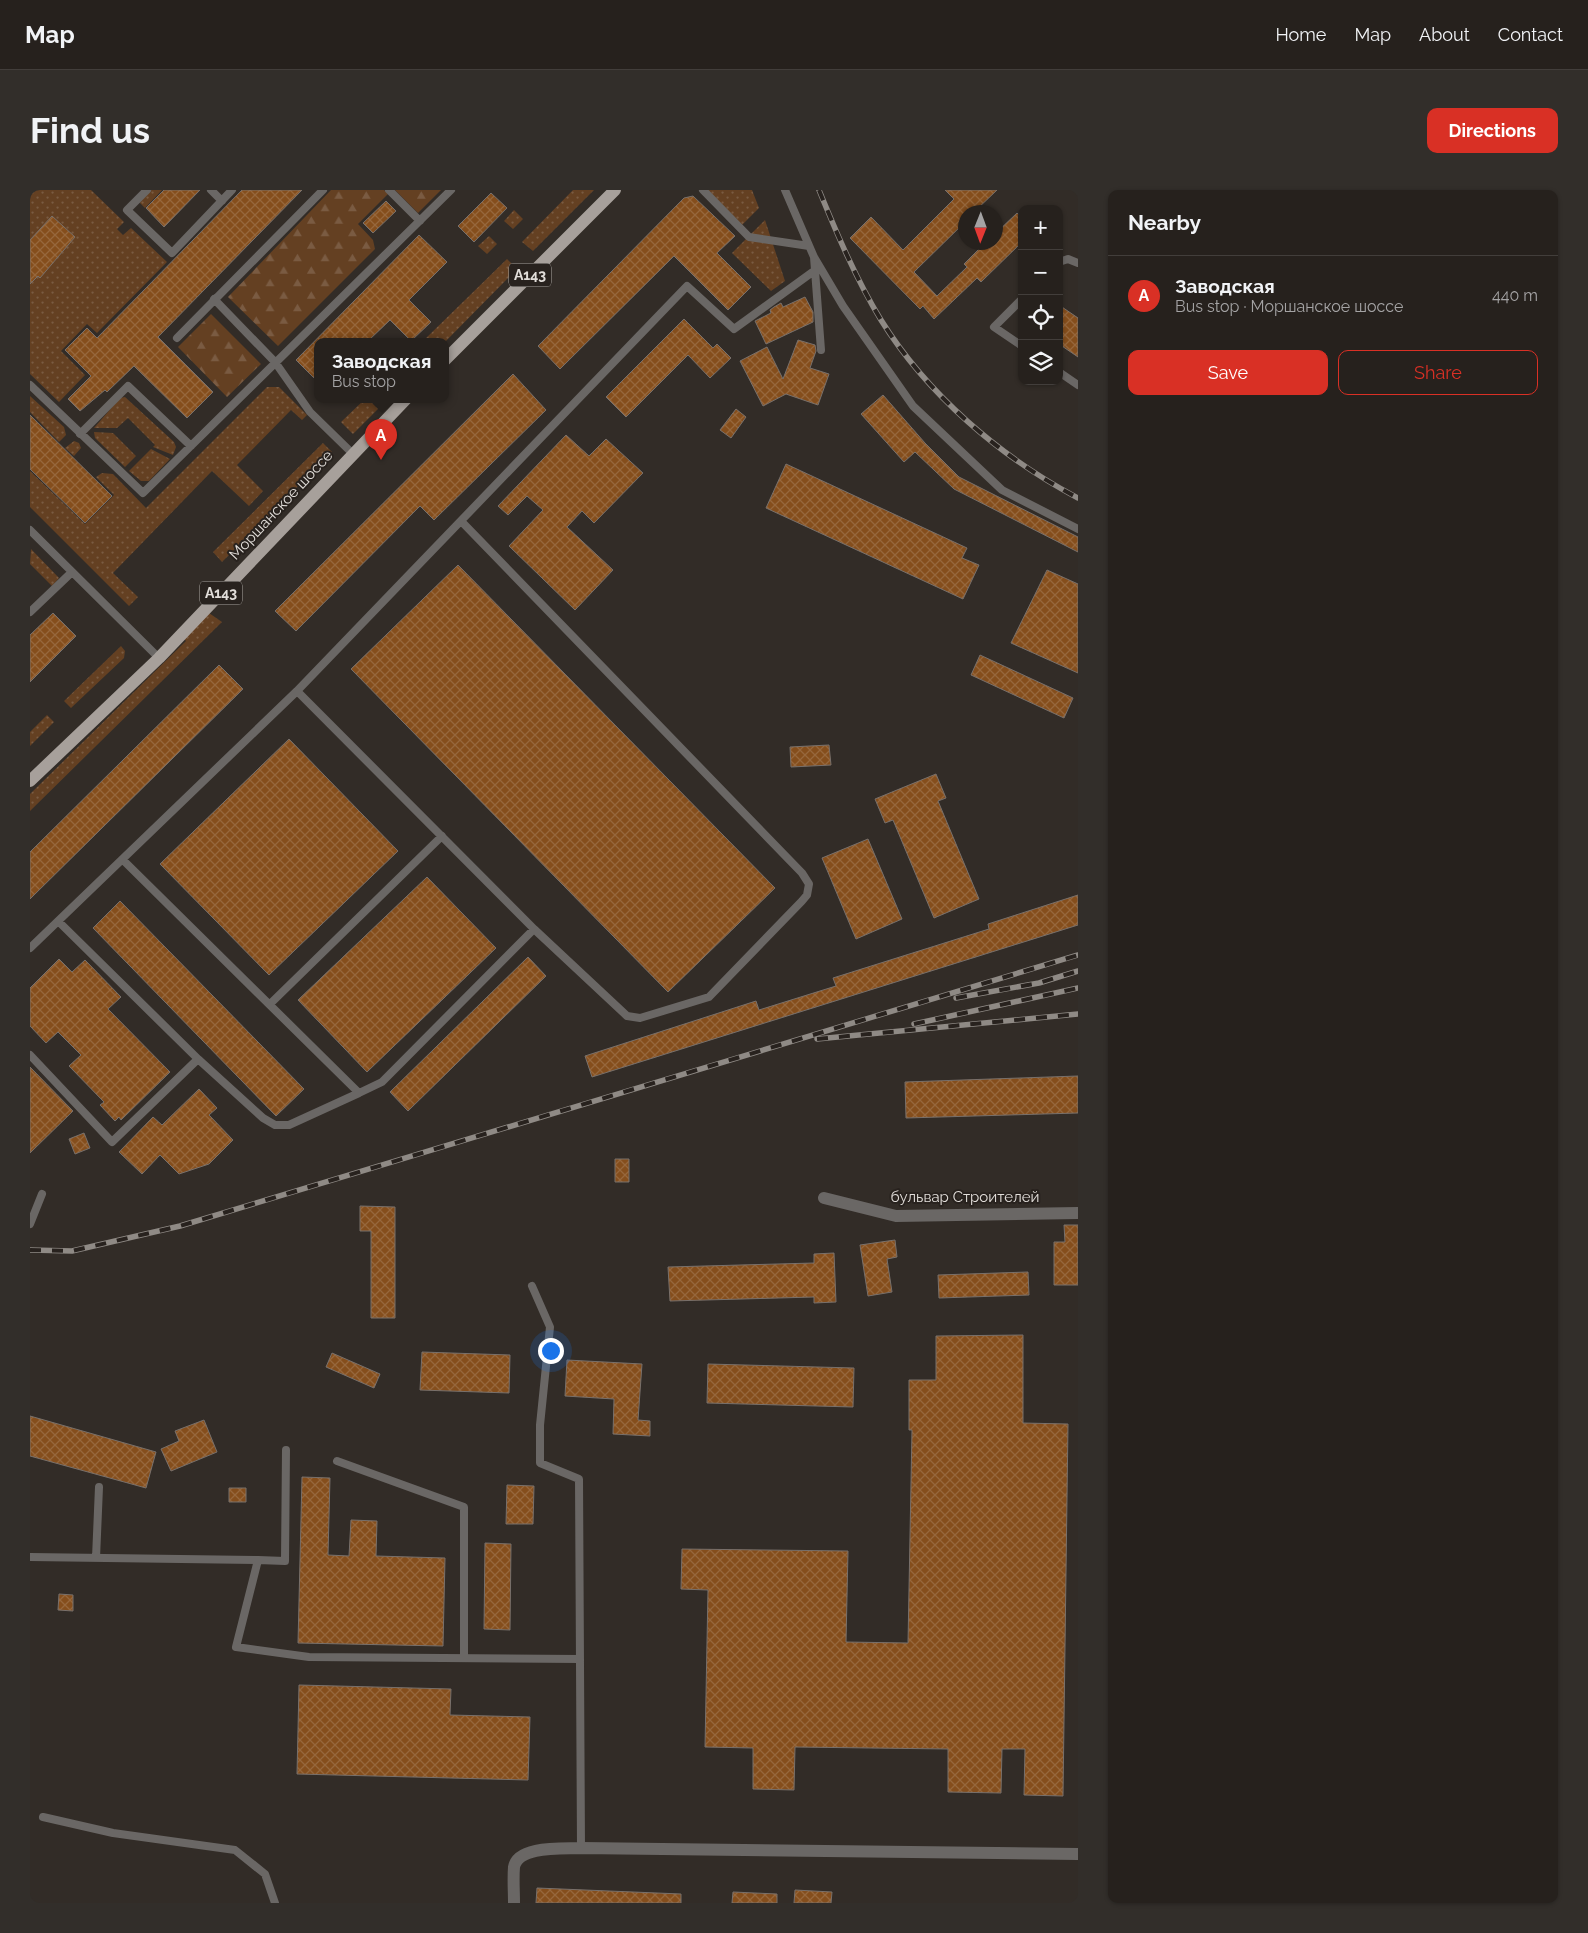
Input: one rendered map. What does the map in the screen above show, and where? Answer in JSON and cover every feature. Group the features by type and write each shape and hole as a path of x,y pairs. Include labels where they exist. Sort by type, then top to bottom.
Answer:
{"main road":[{"name":"А143","path":"449,356 615,190"},
{"name":"Моршанское шоссе","path":"30,781 159,658 352,453 402,403"}],"street":[{"name":"бульвар Строителей","path":"824,1198 896,1216 1078,1213"},
{"path":"514,1903 514,1866 518,1858 526,1852 581,1848 1078,1854"}],"lane":[{"path":"146,190 127,210 172,253 232,190"},
{"path":"211,190 222,201"},
{"path":"177,338 323,190"},
{"path":"389,190 420,221"},
{"path":"30,385 143,493 451,190"},
{"path":"703,190 749,237 809,246"},
{"path":"785,190 814,258 843,306 913,406 1002,490 1078,529"},
{"path":"814,258 821,350"},
{"path":"1063,261 1068,259 1078,263"},
{"path":"30,948 296,691 462,522 687,286 734,329 814,271"},
{"path":"214,299 275,362 310,412 352,453"},
{"path":"1018,303 994,327 1018,343"},
{"path":"1063,375 1078,385"},
{"path":"80,434 128,386 190,446"},
{"path":"296,691 534,929 627,1016 640,1018 710,997 802,901 807,895 809,884 802,873 462,522"},
{"path":"30,530 159,658"},
{"path":"30,612 72,572"},
{"path":"270,1004 442,836"},
{"path":"123,860 359,1093"},
{"path":"58,921 198,1059 264,1118 280,1126 289,1126 382,1082 534,929"},
{"path":"30,1055 112,1142 198,1059"},
{"path":"30,1224 42,1194"},
{"path":"532,1286 550,1328 540,1425 540,1463 579,1479 581,1848"},
{"path":"30,1558 285,1561 286,1450"},
{"path":"337,1461 464,1507 464,1658"},
{"path":"96,1558 99,1487"},
{"path":"258,1560 236,1647 309,1657 580,1658"},
{"path":"43,1817 113,1833 235,1850 265,1874 275,1903"}],"green space":[{"path":"30,190 91,190 124,222 117,229 123,235 131,228 167,262 97,333 87,324 61,351 85,375 59,402 30,374"},
{"path":"151,190 162,190 145,208 139,202"},
{"path":"331,190 384,190 388,194 358,224 373,240 375,249 278,346 228,297"},
{"path":"395,190 441,190 418,213"},
{"path":"573,190 594,190 533,251 522,242"},
{"path":"707,190 752,190 759,208 742,225"},
{"path":"514,210 523,219 513,229 504,221"},
{"path":"765,220 785,281 771,291 732,253"},
{"path":"489,236 497,244 487,254 478,246"},
{"path":"507,259 517,269 449,338 426,338"},
{"path":"211,314 261,364 227,397 178,347"},
{"path":"267,387 279,387 307,415 302,420 291,410 237,465 263,491 249,506 212,471 113,573 138,597 129,606 30,507 30,471 85,524 114,495 96,477 102,473 113,474 146,508"},
{"path":"30,396 64,427 66,435 59,442 30,412"},
{"path":"125,397 174,442 176,447 173,455 153,447 155,445 128,418 117,428 94,428 120,398"},
{"path":"361,403 384,403 353,434 341,422"},
{"path":"94,432 113,433 136,456 125,467 95,438"},
{"path":"74,441 79,443 81,448 74,456 65,448"},
{"path":"323,443 332,452 222,562 213,552"},
{"path":"151,449 170,459 149,481 141,481 129,471"},
{"path":"31,549 59,578 52,586 30,564"},
{"path":"209,613 222,622 30,811 30,794 186,641 181,635"},
{"path":"121,646 125,651 124,658 71,708 64,701"},
{"path":"47,715 54,722 30,746 30,732"}],"building":[{"path":"164,190 200,190 164,227 146,208"},
{"path":"242,190 302,190 158,337 213,392 187,418 134,366 107,392 105,390 80,411 68,399 91,376 65,350 87,328 97,338"},
{"path":"945,190 997,190 981,205 958,205 958,229 914,272 937,296 967,267 964,264 978,250 1003,250 1003,226 1017,213 1018,246 981,282 977,278 934,319 923,306 920,309 850,238 871,217 903,250 954,199"},
{"path":"491,193 507,208 474,242 458,226"},
{"path":"693,196 735,236 717,253 751,287 728,310 674,256 560,369 538,346 684,198"},
{"path":"386,201 396,211 373,233 363,223"},
{"path":"52,216 75,237 40,278 38,276 30,284 30,240"},
{"path":"419,235 447,262 409,300 431,322 414,338 408,338 390,320 371,338 318,338"},
{"path":"805,297 813,312 813,322 766,344 755,321 771,313 770,310 781,303 783,307"},
{"path":"1063,308 1078,318 1078,357 1063,347"},
{"path":"684,319 713,348 717,344 731,358 710,378 688,355 626,417 606,397"},
{"path":"798,340 815,345 816,351 810,368 829,374 818,405 786,394 763,406 740,361 767,347 783,379"},
{"path":"314,342 314,378 296,360"},
{"path":"513,374 546,410 434,520 420,506 296,631 275,611"},
{"path":"883,395 925,443 959,477 1078,537 1078,552 954,489 915,452 904,462 861,414"},
{"path":"736,409 746,417 731,438 720,430"},
{"path":"30,415 112,496 85,523 30,469"},
{"path":"566,435 589,456 606,439 643,473 594,523 582,511 567,527 613,570 575,610 509,546 543,510 527,496 508,515 498,506"},
{"path":"786,464 967,548 962,558 979,565 963,599 766,508"},
{"path":"458,565 775,888 668,992 351,669"},
{"path":"1047,570 1078,584 1078,673 1011,643"},
{"path":"53,613 76,636 30,682 30,635"},
{"path":"980,655 1073,698 1064,718 971,675"},
{"path":"219,665 243,689 30,899 30,852"},
{"path":"289,739 398,851 269,975 160,864"},
{"path":"829,745 831,765 791,767 790,747"},
{"path":"936,774 946,798 938,801 979,899 934,918 893,820 885,823 875,799"},
{"path":"868,839 902,919 856,939 822,858"},
{"path":"427,877 496,948 367,1072 298,1000"},
{"path":"1078,895 1078,925 592,1077 585,1056 756,1001 759,1010 836,986 833,978 989,929 988,924"},
{"path":"120,901 304,1089 276,1116 93,928"},
{"path":"528,957 546,976 408,1111 390,1092"},
{"path":"59,959 72,972 85,960 121,997 108,1009 170,1072 121,1120 119,1117 115,1121 100,1105 104,1102 69,1066 81,1055 58,1032 46,1043 30,1026 30,988"},
{"path":"30,1067 73,1111 30,1153"},
{"path":"1078,1076 1078,1113 906,1118 905,1082"},
{"path":"199,1089 217,1108 209,1115 233,1140 209,1164 179,1174 160,1155 142,1174 119,1152 153,1117 162,1125"},
{"path":"84,1133 90,1148 75,1154 69,1139"},
{"path":"615,1159 629,1159 629,1182 615,1182"},
{"path":"360,1206 395,1207 395,1318 371,1318 371,1231 360,1231"},
{"path":"1064,1225 1078,1225 1078,1285 1054,1285 1054,1242 1065,1242"},
{"path":"895,1240 897,1257 887,1259 892,1292 868,1296 860,1245"},
{"path":"834,1253 836,1302 814,1303 814,1297 670,1301 668,1267 814,1263 814,1254"},
{"path":"1028,1272 1029,1295 939,1298 938,1275"},
{"path":"1023,1335 1023,1423 1068,1424 1063,1796 1024,1795 1025,1749 1002,1749 1001,1793 948,1792 948,1749 795,1747 794,1790 753,1789 753,1748 705,1747 708,1590 681,1589 682,1549 848,1551 846,1642 908,1643 912,1430 909,1430 909,1380 936,1380 936,1336"},
{"path":"422,1352 510,1355 509,1393 420,1390"},
{"path":"332,1353 380,1374 374,1388 326,1367"},
{"path":"567,1360 642,1364 638,1420 650,1421 650,1436 613,1434 614,1399 565,1396"},
{"path":"708,1364 854,1368 853,1407 707,1403"},
{"path":"30,1416 156,1452 146,1488 30,1456"},
{"path":"204,1420 217,1452 171,1471 161,1449 179,1441 175,1431"},
{"path":"302,1477 330,1478 328,1555 349,1556 351,1520 377,1521 376,1556 445,1558 443,1646 298,1643"},
{"path":"507,1485 534,1486 533,1524 506,1524"},
{"path":"229,1488 246,1488 246,1502 229,1502"},
{"path":"485,1543 511,1544 510,1630 484,1629"},
{"path":"59,1594 73,1595 73,1611 58,1610"},
{"path":"299,1685 451,1689 450,1715 530,1717 528,1780 297,1774"},
{"path":"537,1888 681,1894 681,1903 536,1903"},
{"path":"795,1890 832,1892 831,1903 794,1903"},
{"path":"733,1892 777,1894 777,1903 732,1903"}],"railway":[{"path":"819,190 863,289 899,347 920,373 943,398 994,443 1049,482 1078,498"},
{"path":"30,1250 72,1251 180,1226 1078,955"},
{"path":"956,998 1039,983 1078,971"},
{"path":"914,1024 1078,988"},
{"path":"817,1039 1078,1014"}],"place":[{"name":"Заводская","path":"381,460"}]}
